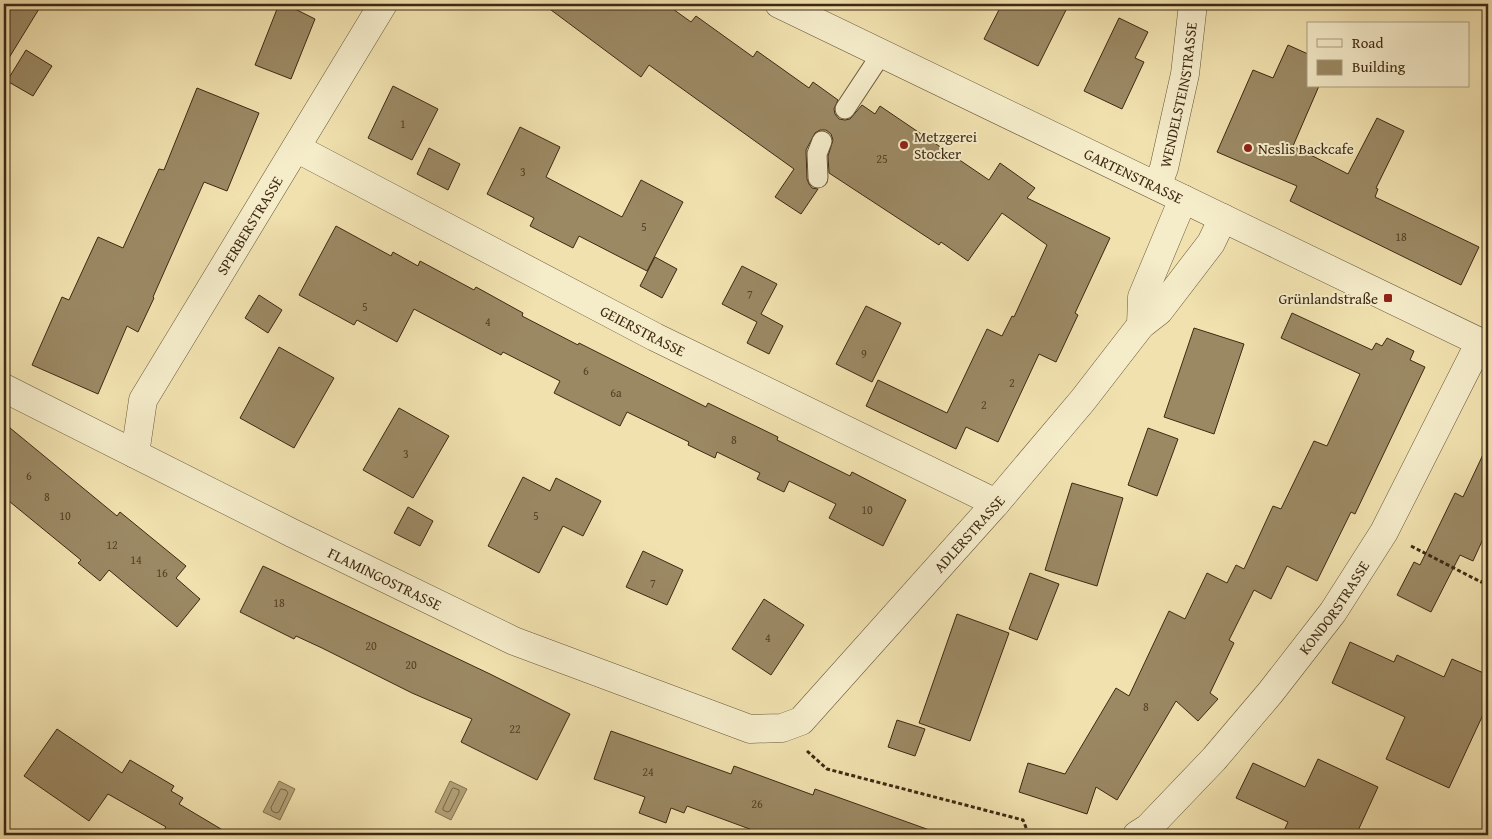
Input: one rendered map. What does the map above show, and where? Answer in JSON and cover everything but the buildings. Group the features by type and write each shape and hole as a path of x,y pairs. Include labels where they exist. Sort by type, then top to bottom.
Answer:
{"street":[{"name":"SPERBERSTRASSE","path":"135,454 144,400 383,4"},
{"name":"GARTENSTRASSE","path":"779,4 1484,344"},
{"name":"WENDELSTEINSTRASSE","path":"1157,186 1164,168 1185,74 1193,4"},
{"name":"GEIERSTRASSE","path":"296,148 655,337 996,503"},
{"path":"1141,325 1142,297 1183,198"},
{"name":"ADLERSTRASSE","path":"782,728 801,721 996,503 1083,400 1141,325 1158,311 1211,243 1223,218"},
{"name":"KONDORSTRASSE","path":"1137,835 1148,828 1214,759 1270,693 1333,612 1384,532 1484,344"},
{"name":"FLAMINGOSTRASSE","path":"4,388 514,641 750,729 782,728"}],"lane":[{"path":"845,109 882,54"},
{"path":"818,178 817,154 822,141"}],"path":[{"path":"1415,548 1481,582 1488,579"},
{"path":"782,728 827,769 1023,820 1030,835"}],"water":[{"path":"279,781 295,789 280,820 263,812"},
{"path":"450,781 467,789 451,820 435,812"}],"place":[{"name":"Metzgerei Stocker","path":"904,145"},
{"name":"Neslis Backcafe","path":"1248,148"},
{"name":"Grünlandstraße","path":"1388,298"}]}
